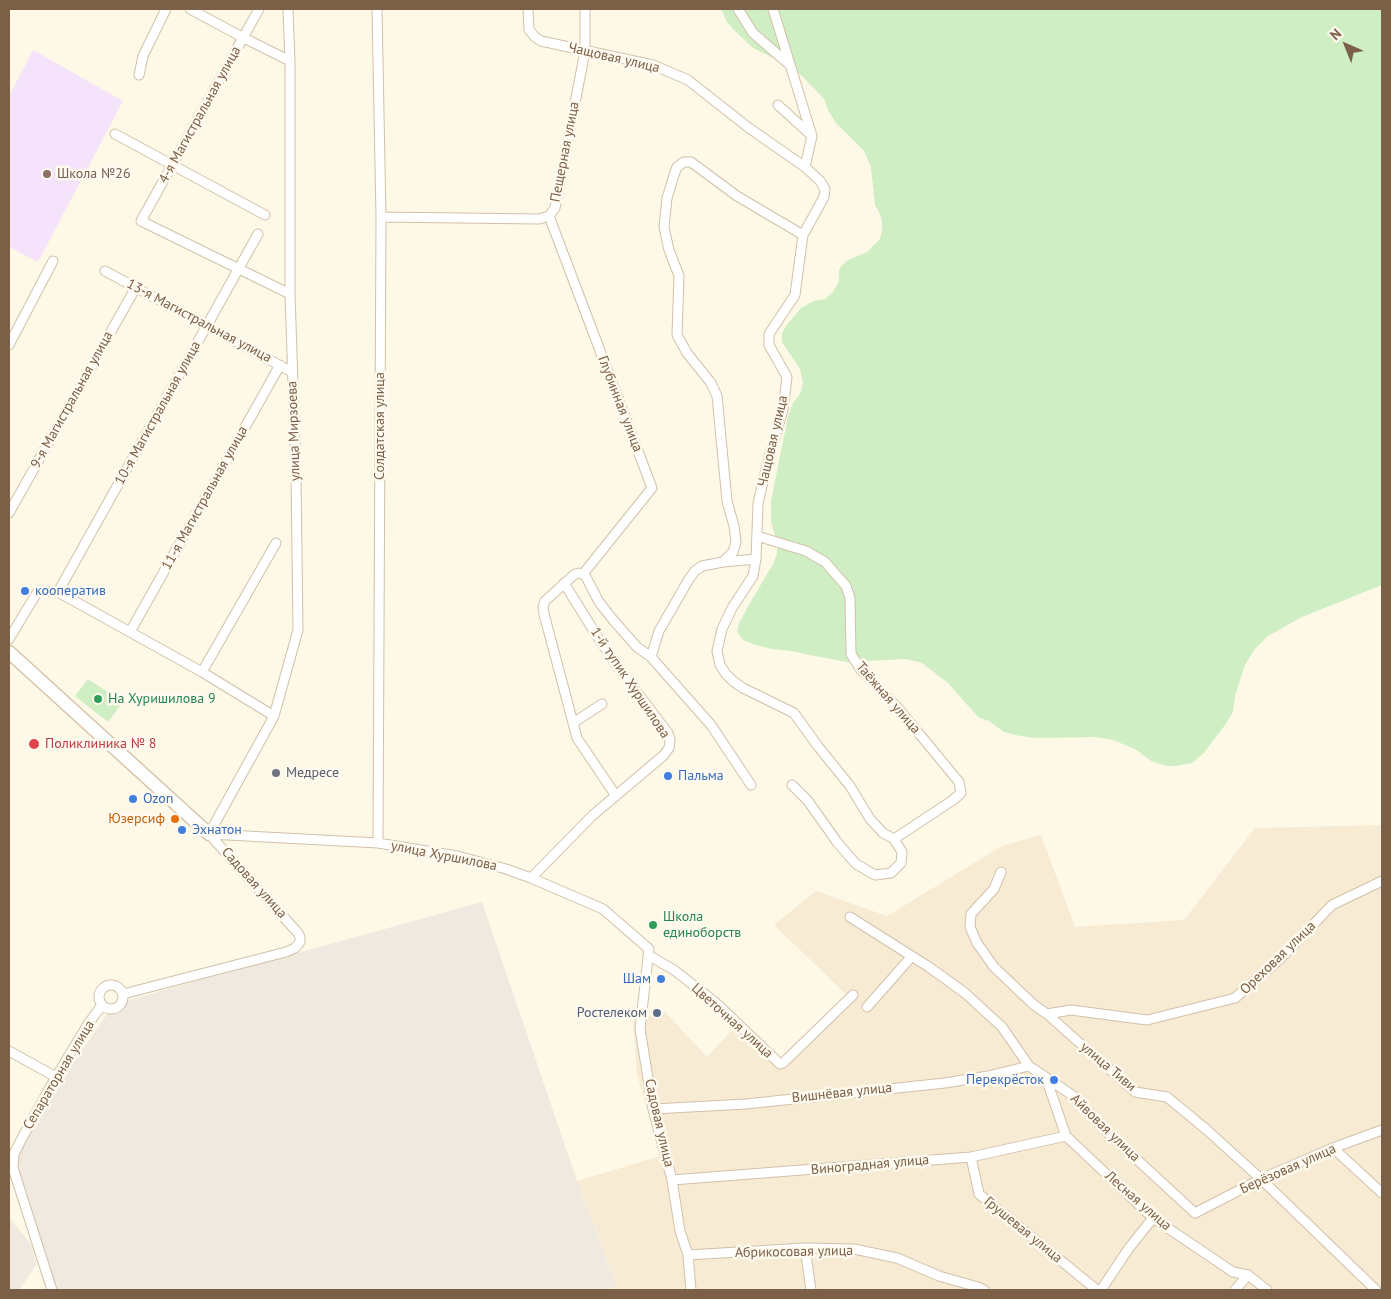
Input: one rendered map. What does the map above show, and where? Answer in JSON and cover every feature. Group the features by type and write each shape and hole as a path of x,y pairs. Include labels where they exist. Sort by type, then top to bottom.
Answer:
{"street":[{"path":"139,75 143,56 166,9"},
{"path":"190,9 290,61"},
{"name":"4-я Магистральная улица","path":"239,269 141,221 259,9"},
{"name":"улица Мирзоева","path":"209,834 274,716 298,630 296,474 290,294 290,61 288,9"},
{"name":"Солдатская улица","path":"377,9 381,217 378,843"},
{"name":"Чащовая улица","path":"528,9 529,30 540,41 653,64 688,80 749,128 805,167 820,181 825,189 824,197 803,235 795,295 769,334 769,345 787,377 782,410 758,503 756,559 753,576 732,608 722,629 717,651 720,664 732,681 794,713 850,786 870,819 883,833 894,839"},
{"name":"Пещерная улица","path":"381,217 539,219 549,216 555,208 585,51 585,9"},
{"path":"738,9 753,33 790,65"},
{"path":"773,9 812,136 805,167"},
{"path":"778,105 812,136"},
{"path":"115,134 265,214"},
{"path":"723,562 733,552 736,542 734,526 727,502 717,396 711,383 687,353 677,335 679,276 669,250 664,227 667,198 677,167 684,162 691,162 737,196 803,235"},
{"name":"Глубинная улица","path":"549,216 652,488 583,574"},
{"name":"10-я Магистральная улица","path":"58,592 258,234"},
{"path":"9,345 53,261"},
{"path":"239,269 290,294"},
{"name":"13-я Магистральная улица","path":"105,271 292,372"},
{"name":"9-я Магистральная улица","path":"9,513 136,287"},
{"name":"11-я Магистральная улица","path":"130,632 280,365"},
{"name":"Таёжная улица","path":"757,536 806,551 825,562 846,586 850,598 851,654 861,670 898,708 959,782 961,792 953,800 894,839"},
{"path":"202,672 276,543"},
{"path":"651,657 659,631 674,603 695,571 702,566 756,559"},
{"path":"583,574 575,574 545,601 542,607 578,738 616,796"},
{"name":"1-й тупик Хуршилова","path":"583,574 599,602 614,622 637,647 651,657 711,725 752,785"},
{"name":"1-й тупик Хуршилова","path":"531,878 593,815 664,755 669,748 670,740 668,733 596,636 564,583"},
{"path":"9,639 38,592 58,592 202,672 274,716"},
{"path":"9,652 209,834"},
{"path":"573,723 602,704"},
{"path":"792,784 808,801 837,842 856,864 875,875 891,873 901,863 902,852 894,839"},
{"name":"улица Хуршилова","path":"209,834 378,843 458,856 506,869 603,909 649,949 648,956"},
{"name":"Садовая улица","path":"123,994 286,952 295,948 300,942 298,933 209,834"},
{"name":"улица Тиви","path":"1001,872 994,888 971,914 970,927 977,943 994,967 1034,1005 1047,1014 1135,1092 1167,1097 1207,1130 1261,1179 1376,1290"},
{"name":"Ореховая улица","path":"1047,1014 1071,1010 1147,1020 1235,998 1281,958 1332,904 1382,881"},
{"name":"Айвовая улица","path":"850,917 912,956 965,994 1002,1027 1030,1066 1072,1095 1108,1133 1195,1213"},
{"name":"Садовая улица","path":"648,956 640,1029 653,1109 672,1180 680,1232 688,1255 691,1290"},
{"name":"Цветочная улица","path":"648,956 674,970 715,1002 780,1064 783,1064 853,995"},
{"path":"866,1007 912,956"},
{"path":"111,985 119,988 123,994 122,1003 115,1008 102,1006 99,997 100,992 106,986 111,985"},
{"name":"Сепараторная улица","path":"52,1290 13,1168 14,1154 56,1077 88,1024 102,1006"},
{"path":"9,1052 56,1077"},
{"name":"Вишнёвая улица","path":"653,1109 746,1104 945,1083 988,1076 1030,1066"},
{"name":"Лесная улица","path":"1046,1078 1066,1136 1153,1218 1233,1272 1248,1275 1266,1290"},
{"name":"Берёзовая улица","path":"1195,1213 1261,1179 1333,1148 1382,1130"},
{"name":"Виноградная улица","path":"672,1180 972,1156 1066,1136"},
{"path":"1333,1148 1382,1193"},
{"name":"Грушевая улица","path":"972,1156 978,1194 1099,1290"},
{"path":"1099,1290 1153,1218"},
{"path":"806,1248 811,1290"},
{"name":"Абрикосовая улица","path":"688,1255 806,1248 854,1249 897,1258 939,1276 984,1290"},
{"path":"1235,1290 1248,1275"}],"shaded area":[{"name":"Школа №26","path":"33,50 123,101 38,262 9,247 9,96"},
{"path":"1382,825 1382,1290 605,1290 617,1285 577,1181 661,1156 637,1074 633,1020 665,1012 707,1057 733,1029 779,1064 848,996 774,925 816,891 887,916 1002,846 1041,835 1075,927 1184,920 1255,828"},
{"path":"482,902 577,1181 617,1286 605,1290 55,1290 9,1156 114,1004"},
{"path":"9,1218 31,1244 37,1264 19,1290 9,1290"}],"green space":[{"path":"721,9 1382,9 1382,585 1302,617 1268,636 1254,650 1245,665 1235,696 1233,712 1203,754 1192,763 1166,766 1151,761 1135,749 1113,740 1096,737 1035,738 1004,732 989,721 978,717 948,683 922,663 906,659 847,662 756,645 743,640 737,632 739,623 777,554 777,544 771,521 771,501 788,416 793,403 800,394 803,383 800,369 782,342 782,333 801,308 814,301 825,299 833,292 839,281 841,266 848,260 867,252 880,239 882,222 875,205 871,167 864,151 836,123 824,99 803,77 793,68 753,48 727,22"},
{"name":"На Хуришилова 9","path":"88,679 123,702 108,722 75,696"}],"place":[{"name":"Школа №26","path":"47,174"},
{"name":"кооператив","path":"25,591"},
{"name":"На Хуришилова 9","path":"98,699"},
{"name":"Поликлиника № 8","path":"34,744"},
{"name":"Медресе","path":"276,773"},
{"name":"Пальма","path":"668,776"},
{"name":"Ozon","path":"133,799"},
{"name":"Юзерсиф","path":"175,819"},
{"name":"Эхнатон","path":"182,830"},
{"name":"Школа единоборств","path":"653,925"},
{"name":"Шам","path":"661,979"},
{"name":"Ростелеком","path":"657,1013"},
{"name":"Перекрёсток","path":"1054,1080"}]}
